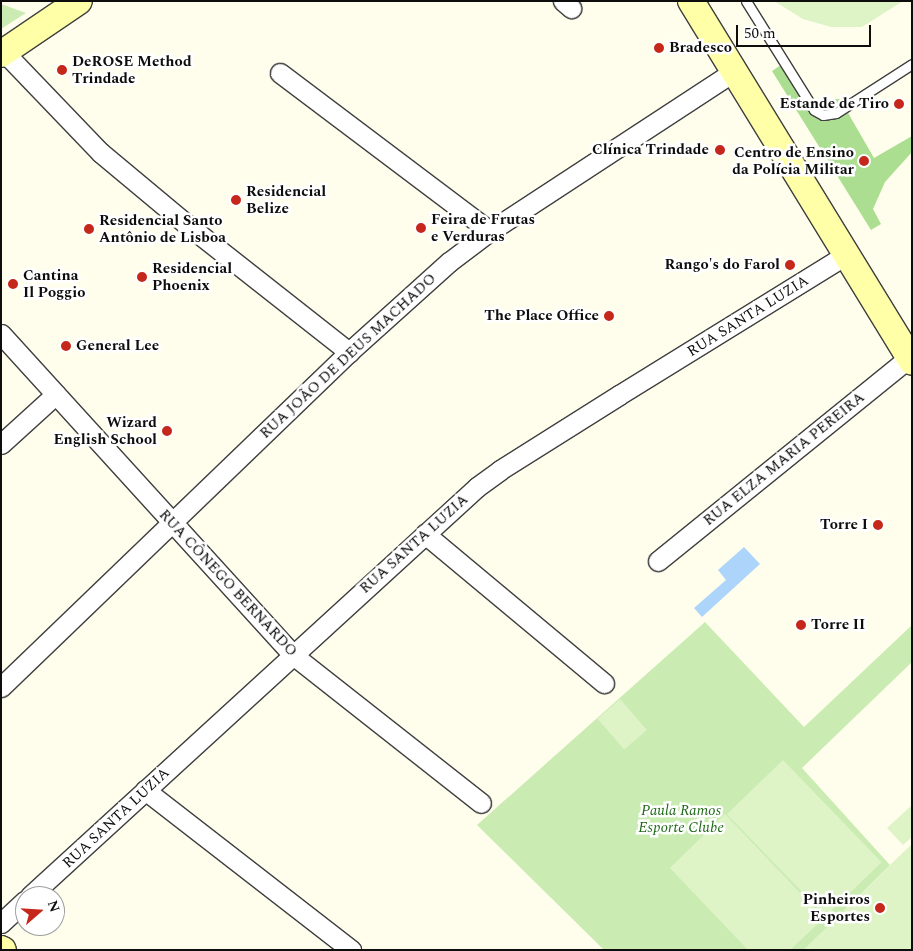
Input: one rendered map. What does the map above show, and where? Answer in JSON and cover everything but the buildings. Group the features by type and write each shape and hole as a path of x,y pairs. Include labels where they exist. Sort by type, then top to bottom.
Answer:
{"main road":[{"path":"3,53 79,1"},
{"path":"691,1 910,360"}],"street":[{"path":"3,53 101,153 185,223 349,352"},
{"name":"RUA JOÃO DE DEUS MACHADO","path":"1,687 349,352 416,291 490,231 733,72"},
{"path":"280,73 490,231"},
{"name":"RUA SANTA LUZIA","path":"41,886 477,487 500,470 846,256"},
{"name":"RUA CÔNEGO BERNARDO","path":"1,334 293,655 481,803"},
{"name":"RUA ELZA MARIA PEREIRA","path":"658,561 910,360"},
{"path":"1,444 56,394"},
{"path":"425,534 604,683"},
{"path":"145,790 351,950"},
{"path":"1,923 15,910"}],"lane":[{"path":"746,1 814,110 824,115 836,113 912,64"}],"green space":[{"path":"774,1 903,1 862,27 831,27 803,19"},
{"path":"1,4 26,13 1,29"},
{"path":"787,61 811,101 840,99 874,158 912,136 912,152 885,182 873,209 881,224 871,230 772,71"},
{"name":"Paula Ramos Esporte Clube","path":"705,622 804,727 912,625 912,662 802,768 890,865 804,950 604,950 477,825"},
{"path":"620,699 647,730 624,750 597,719"},
{"path":"783,760 882,862 826,916 727,814"},
{"path":"912,805 912,837 903,845 887,828"},
{"path":"725,814 824,918 790,950 748,950 670,868"},
{"name":"Pinheiros Esportes","path":"912,844 912,950 804,950 890,865"}],"water":[{"path":"744,547 760,564 702,617 694,608 726,580 718,570"}],"place":[{"name":"Bradesco","path":"659,48"},
{"name":"DeROSE Method Trindade","path":"62,70"},
{"name":"Estande de Tiro","path":"899,104"},
{"name":"Clínica Trindade","path":"720,150"},
{"name":"Centro de Ensino da Polícia Militar","path":"864,161"},
{"name":"Residencial Belize","path":"236,200"},
{"name":"Feira de Frutas e Verduras","path":"421,228"},
{"name":"Residencial Santo Antônio de Lisboa","path":"89,229"},
{"name":"Rango's do Farol","path":"790,265"},
{"name":"Residencial Phoenix","path":"142,277"},
{"name":"Cantina Il Poggio","path":"13,284"},
{"name":"The Place Office","path":"609,316"},
{"name":"General Lee","path":"66,346"},
{"name":"Wizard English School","path":"167,431"},
{"name":"Torre I","path":"878,525"},
{"name":"Torre II","path":"801,625"},
{"name":"Pinheiros Esportes","path":"880,908"}]}
